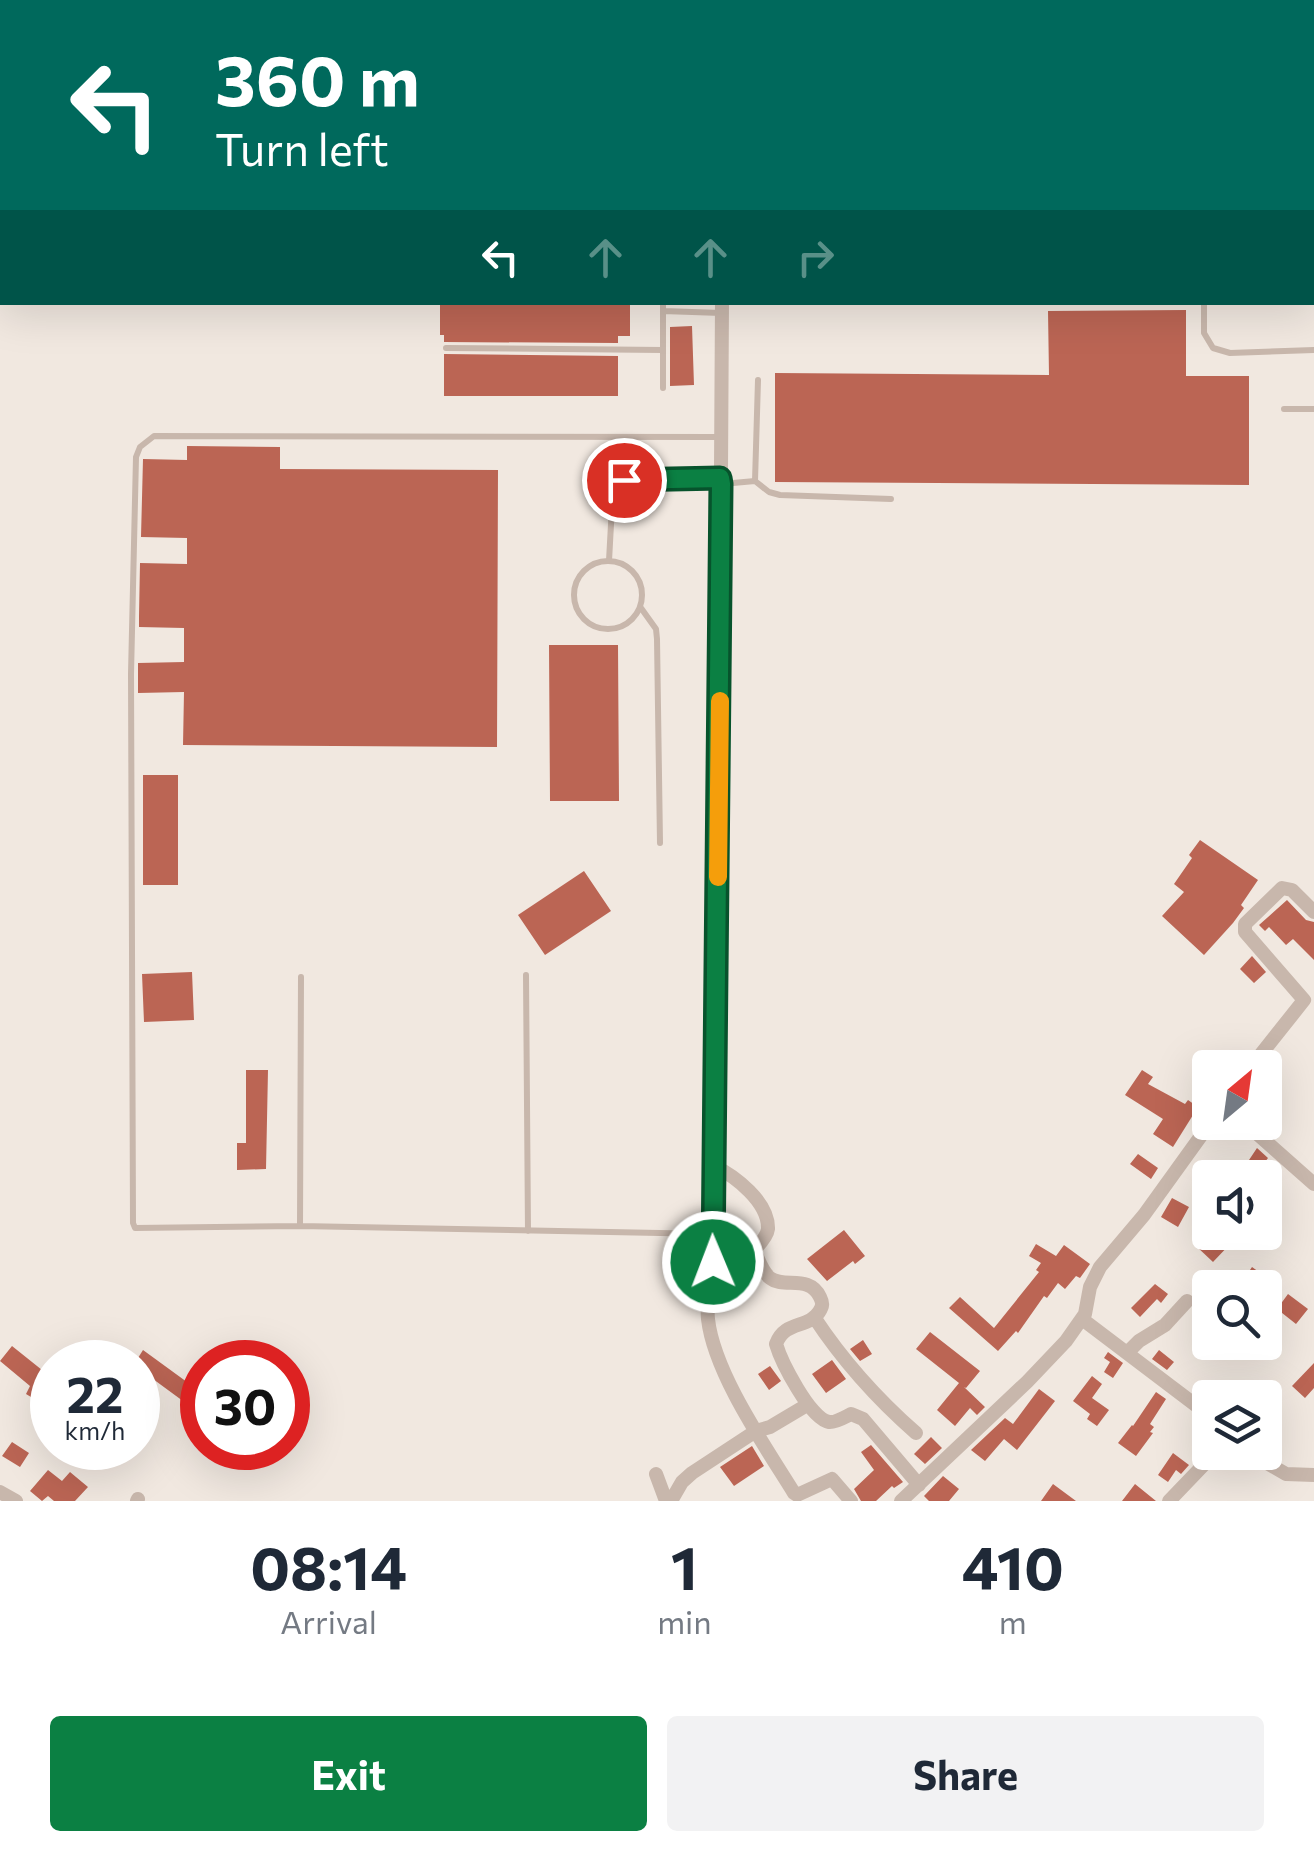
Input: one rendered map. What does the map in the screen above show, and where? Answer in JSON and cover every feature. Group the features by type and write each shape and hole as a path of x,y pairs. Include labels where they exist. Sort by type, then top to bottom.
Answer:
{"street":[{"path":"722,308 713,1240 707,1315 714,1352 794,1493 832,1479 851,1501"},
{"path":"1265,1050 1309,995 1245,932 1244,924 1282,888 1292,890 1314,912"},
{"path":"901,1501 1060,1348 1082,1318 1100,1268 1168,1184 1198,1140"},
{"path":"1264,1140 1314,1184"},
{"path":"713,1240 744,1252 754,1250 768,1228 759,1203 741,1182 714,1166"},
{"path":"754,1250 770,1278 802,1283 812,1288 823,1304 814,1318 788,1328 776,1344 807,1404 824,1421 851,1414 863,1419 920,1485"},
{"path":"1128,1353 1139,1340 1165,1325 1187,1302"},
{"path":"814,1318 887,1408 916,1433"},
{"path":"1082,1318 1192,1402"},
{"path":"656,1474 669,1501 692,1473 807,1404"},
{"path":"1169,1501 1198,1470"},
{"path":"1279,1470 1314,1475"},
{"path":"1182,1486 1194,1501"},
{"path":"0,1492 16,1501"}],"lane":[{"path":"1204,305 1204,333 1213,348 1230,353 1314,350"},
{"path":"663,388 663,307 722,308"},
{"path":"446,348 663,350"},
{"path":"755,481 758,380"},
{"path":"1284,409 1314,409"},
{"path":"713,1240 300,1226 136,1228 131,674 136,456 140,447 154,436 720,438"},
{"path":"608,560 612,506 624,480 622,438"},
{"path":"624,480 755,481 780,496 891,499"},
{"path":"608,560 625,565 637,576 643,592 640,608 631,622 616,629 599,629 585,621 575,607 573,590 580,575 592,564 608,560"},
{"path":"640,608 656,629 657,639 660,844"},
{"path":"526,975 528,1232"},
{"path":"300,977 300,1226"}],"building":[{"path":"440,305 630,305 630,336 618,336 618,343 444,342 444,335 440,335"},
{"path":"1186,310 1186,376 1249,376 1249,485 775,482 775,373 1049,375 1048,311"},
{"path":"692,326 694,385 670,386 670,327"},
{"path":"444,354 618,356 618,396 444,396"},
{"path":"187,446 280,447 280,469 498,470 497,747 183,745 184,692 138,693 138,663 184,662 184,628 139,627 139,616 140,563 187,564 187,538 141,537 143,459 187,460"},
{"path":"549,645 618,645 619,801 550,801"},
{"path":"143,775 178,775 178,885 143,885"},
{"path":"1200,840 1258,880 1241,905 1244,908 1204,955 1162,916 1184,892 1174,884"},
{"path":"584,871 611,911 545,955 518,915"},
{"path":"1287,900 1306,920 1314,922 1314,960 1293,939 1286,945 1269,927 1265,931 1259,925"},
{"path":"1252,956 1266,972 1254,983 1240,969"},
{"path":"192,972 194,1020 144,1022 142,974"},
{"path":"246,1070 268,1070 266,1169 237,1170 237,1143 246,1143"},
{"path":"1142,1070 1153,1077 1148,1084 1185,1104 1188,1100 1192,1103 1192,1117 1173,1147 1153,1134 1163,1119 1125,1095"},
{"path":"1257,1148 1268,1158 1266,1160 1249,1160"},
{"path":"1138,1154 1158,1168 1151,1179 1130,1164"},
{"path":"1172,1198 1189,1207 1178,1227 1161,1217"},
{"path":"844,1230 865,1256 827,1281 807,1259"},
{"path":"1036,1244 1056,1256 1064,1245 1090,1264 1065,1289 1058,1283 1047,1298 1044,1296 1018,1333 998,1351 949,1308 960,1297 994,1328 1039,1272 1036,1270 1041,1263 1029,1256"},
{"path":"1200,1250 1224,1250 1213,1262"},
{"path":"1155,1284 1168,1294 1161,1303 1157,1299 1140,1317 1131,1308"},
{"path":"1288,1294 1308,1309 1296,1324 1282,1313 1282,1302"},
{"path":"930,1332 980,1371 964,1387 985,1407 977,1415 970,1408 955,1426 937,1410 959,1383 916,1349"},
{"path":"863,1340 872,1354 860,1361 850,1349"},
{"path":"12,1346 30,1360 30,1386 0,1361"},
{"path":"1159,1350 1174,1362 1167,1370 1152,1359"},
{"path":"1108,1352 1123,1363 1113,1378 1104,1372 1110,1362 1104,1358"},
{"path":"832,1360 846,1379 826,1393 812,1374"},
{"path":"160,1362 180,1377 180,1399 160,1384"},
{"path":"1314,1363 1314,1388 1305,1398 1292,1386"},
{"path":"770,1366 781,1381 769,1390 758,1374"},
{"path":"1092,1376 1102,1384 1092,1398 1109,1410 1097,1426 1087,1419 1090,1414 1073,1401"},
{"path":"1039,1389 1055,1401 1017,1450 1004,1439 985,1461 971,1450 1005,1418 1013,1424"},
{"path":"1156,1392 1166,1399 1150,1424 1153,1433 1136,1456 1118,1443"},
{"path":"931,1437 942,1448 925,1464 914,1454"},
{"path":"12,1442 29,1453 20,1467 2,1456"},
{"path":"871,1445 903,1482 892,1486 876,1501 861,1501 854,1489 874,1470 861,1452"},
{"path":"752,1446 764,1466 734,1486 720,1467"},
{"path":"1173,1453 1189,1465 1181,1474 1176,1470 1168,1482 1158,1475"},
{"path":"48,1470 62,1481 70,1472 88,1487 75,1501 54,1501 48,1496 42,1501 30,1491"},
{"path":"943,1476 959,1489 949,1501 929,1501 924,1496"},
{"path":"1053,1484 1076,1501 1041,1501"},
{"path":"1135,1484 1156,1501 1122,1501"}],"slow traffic":[{"path":"718,877 720,701"}],"route":[{"path":"624,480 720,478 721,484 713,1262"}]}
